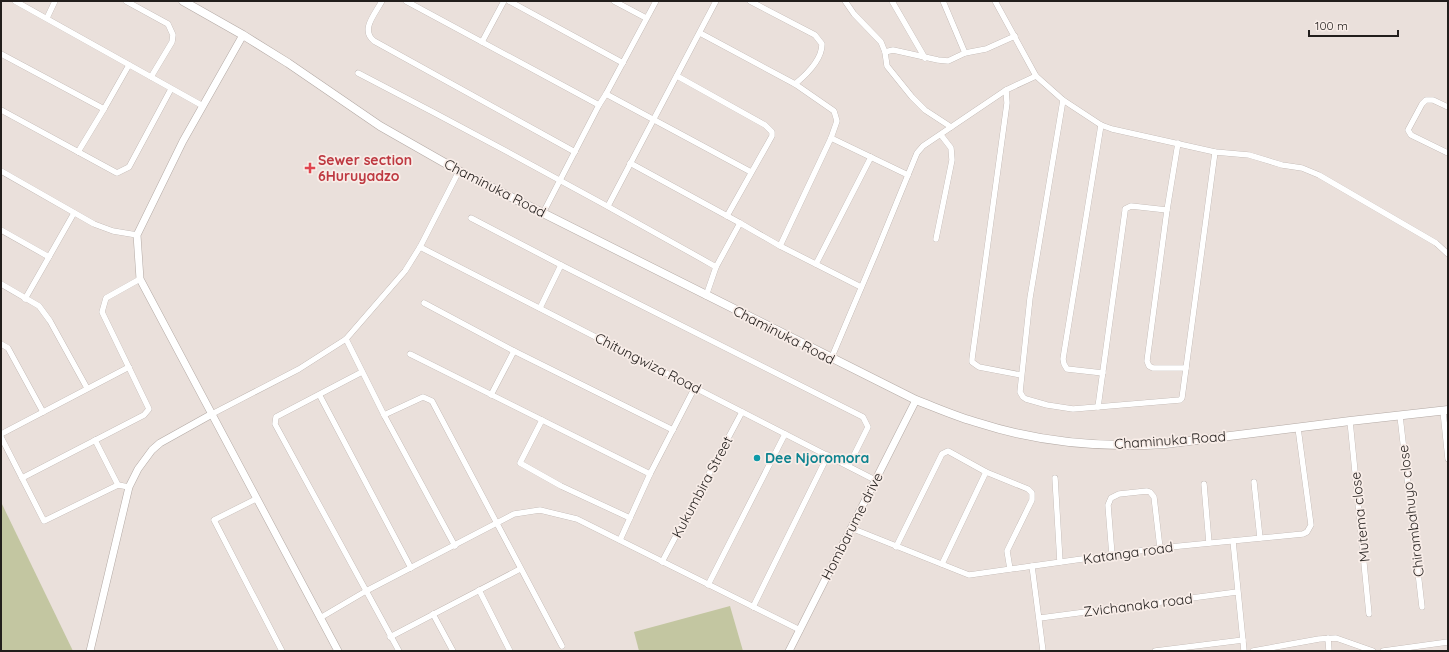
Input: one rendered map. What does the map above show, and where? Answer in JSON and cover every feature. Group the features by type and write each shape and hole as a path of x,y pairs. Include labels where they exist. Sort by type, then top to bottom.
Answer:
{"main road":[{"name":"Chaminuka Road","path":"183,1 243,35 288,63 387,130 459,171 831,359 916,400 954,415 1008,431 1098,445 1165,444 1445,411"}],"street":[{"path":"15,1 203,106"},
{"path":"47,18 55,1"},
{"path":"126,1 168,24 173,35 172,42 151,77"},
{"path":"382,1 368,26 370,37 374,41 574,152"},
{"path":"406,1 599,105"},
{"path":"482,42 504,1"},
{"path":"509,1 623,63"},
{"path":"614,1 646,18"},
{"path":"543,213 599,105 656,1"},
{"path":"608,206 653,119 678,76 716,1"},
{"path":"750,1 815,35 822,44 822,49 809,71 795,84"},
{"path":"845,1 854,14 881,42 885,52 887,66 912,97 925,110 951,127"},
{"path":"892,1 925,58"},
{"path":"943,1 965,53"},
{"path":"995,1 1036,76 1063,100 1101,125 1215,152 1249,155 1302,168 1319,175 1436,243 1448,254"},
{"path":"700,33 795,84 834,111 837,121 831,138 780,246"},
{"path":"243,35 170,167 137,235 140,279 338,651"},
{"path":"885,52 893,50 925,58 948,61 965,53 986,49 1015,36"},
{"path":"1,54 104,109"},
{"path":"78,152 129,65"},
{"path":"358,73 608,206 716,267"},
{"path":"678,76 769,128 772,132 772,136 727,216"},
{"path":"831,359 916,153 951,127 1006,90 1036,76"},
{"path":"1,110 117,173 129,167 171,89"},
{"path":"1006,90 1007,103 972,362 979,367 1021,375"},
{"path":"606,94 751,172"},
{"path":"1063,100 1032,290 1021,375 1020,392 1026,399 1063,409 1073,409 1180,400 1182,398 1215,152"},
{"path":"1448,107 1433,100 1426,100 1422,104 1408,130 1412,135 1448,153"},
{"path":"1101,125 1063,359 1067,369 1103,373"},
{"path":"936,239 952,160 951,148 941,134"},
{"path":"831,138 908,175"},
{"path":"1178,143 1167,210 1147,361 1149,366 1153,368 1186,368"},
{"path":"816,264 871,157"},
{"path":"630,163 780,246 861,286"},
{"path":"1,171 94,224 137,235"},
{"path":"90,651 129,488 138,469 152,450 212,414 299,369 346,339 405,271 420,247 459,171"},
{"path":"1098,407 1125,209 1131,206 1167,210"},
{"path":"25,299 74,213"},
{"path":"471,218 863,417 868,427 849,465"},
{"path":"706,296 716,267 740,223"},
{"path":"1,230 49,256"},
{"name":"Chitungwiza Road","path":"420,247 785,434 849,465 875,480"},
{"path":"540,308 561,265"},
{"path":"22,478 144,415 149,409 102,312 106,298 140,279"},
{"path":"1,284 39,306 50,321 87,388"},
{"path":"424,302 514,351 673,430"},
{"path":"346,339 384,415 455,546"},
{"path":"1,344 8,348 43,412"},
{"path":"491,395 514,351"},
{"path":"410,354 650,474"},
{"path":"129,367 43,412 1,438 44,521 118,485 129,488"},
{"path":"362,372 320,396 276,418 275,424 399,651"},
{"path":"620,540 650,474 695,387"},
{"path":"320,396 410,568"},
{"path":"384,415 424,397 432,401 562,646"},
{"name":"Hombarume drive","path":"789,651 916,400"},
{"path":"1445,411 1448,459"},
{"name":"Kukumbira Street","path":"662,562 742,412"},
{"name":"Chirambahuyo close","path":"1400,416 1422,607"},
{"path":"542,420 520,463 561,486 630,518"},
{"name":"Mutema close","path":"1350,421 1369,614"},
{"name":"Katanga road","path":"851,528 969,575 1160,548 1303,534 1307,532 1311,525 1298,428"},
{"path":"708,585 785,434"},
{"path":"95,440 118,485"},
{"path":"896,546 942,454 948,451 986,472 1028,489 1032,493 1032,500 1007,551 1010,569"},
{"path":"753,607 828,455"},
{"path":"942,564 986,472"},
{"path":"1055,478 1060,562"},
{"path":"1254,482 1260,538"},
{"path":"1204,484 1209,543"},
{"path":"1112,555 1108,505 1111,498 1119,494 1147,491 1152,494 1154,497 1160,548"},
{"path":"256,499 214,520 282,651"},
{"path":"320,618 410,568 455,546 514,514 540,510 577,519 800,630"},
{"path":"1232,541 1244,651"},
{"path":"1032,566 1040,618 1043,651"},
{"path":"390,637 520,569"},
{"path":"479,590 510,651"},
{"name":"Zvichanaka road","path":"1040,618 1237,592"},
{"path":"434,614 453,651"},
{"path":"1328,638 1329,651"},
{"path":"1253,651 1328,638 1343,639 1373,651"},
{"path":"1154,651 1243,640"},
{"path":"1383,651 1415,649 1448,642"}],"green space":[{"path":"1,502 73,651 1,651"},
{"path":"730,606 743,651 639,651 634,632"}],"place":[{"name":"Sewer section 6Huruyadzo","path":"310,168"},
{"name":"Dee Njoromora","path":"757,458"}]}
